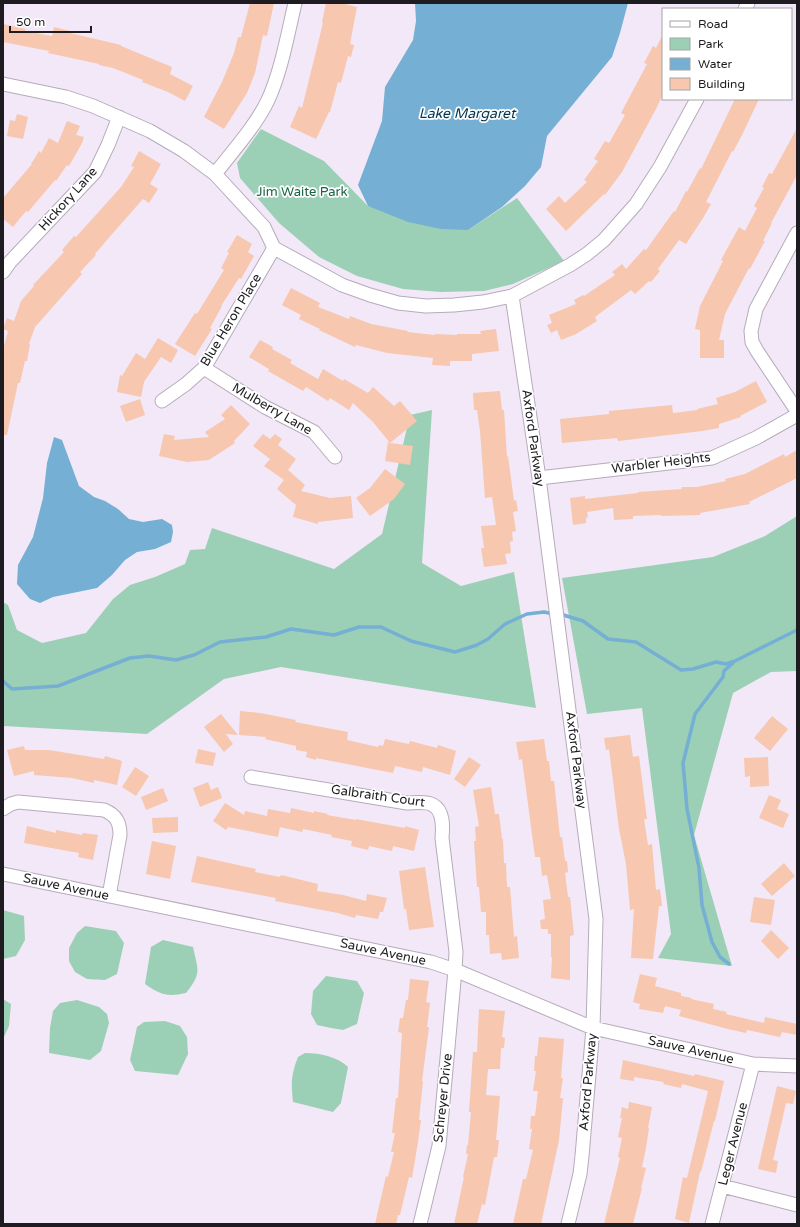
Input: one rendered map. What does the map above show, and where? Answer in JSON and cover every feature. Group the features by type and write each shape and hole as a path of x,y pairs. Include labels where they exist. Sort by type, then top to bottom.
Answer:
{"street":[{"path":"215,174 257,119 268,101 276,81 295,3"},
{"path":"3,84 66,97 92,106 150,131 184,151 215,174 264,226 274,248 342,285 398,303 426,306 483,302 512,296 570,266 604,240 636,204 648,186 696,100"},
{"name":"Hickory Lane","path":"5,264 95,172 119,117"},
{"path":"797,232 756,309 751,331 752,342 757,351 797,411"},
{"name":"Blue Heron Place","path":"162,401 186,384 204,368 274,248"},
{"name":"Axford Parkway","path":"512,296 539,478 596,920 593,1028 580,1174 568,1224"},
{"name":"Mulberry Lane","path":"204,368 264,408 314,432 335,457"},
{"name":"Warbler Heights","path":"539,478 712,458 756,438 797,415"},
{"name":"Galbraith Court","path":"251,777 433,805 438,811 443,823 442,838 455,946 455,970"},
{"path":"3,809 10,804 18,802 104,810 111,813 117,820 120,828 120,835 109,896"},
{"name":"Sauve Avenue","path":"3,874 431,962 455,970 593,1028 753,1064 797,1066"},
{"name":"Schreyer Drive","path":"420,1224 439,1146 455,970"},
{"name":"Leger Avenue","path":"712,1224 753,1064"},
{"path":"722,1186 797,1205"}],"green space":[{"name":"Jim Waite Park","path":"261,129 324,161 368,206 468,230 517,198 564,261 513,284 484,291 441,292 403,289 357,276 319,257 279,223 240,178 237,163"},
{"path":"432,410 422,563 461,586 514,572 536,708 281,667 224,679 147,734 3,726 3,602 8,605 17,630 42,643 86,633 113,599 130,585 155,577 185,564 190,550 205,549 212,528 334,569 382,534 410,415"},
{"path":"797,516 797,671 771,672 733,693 694,835 732,966 658,958 671,934 642,708 587,714 562,578 713,557 765,536"},
{"path":"3,910 24,916 25,940 16,956 3,959"},
{"path":"85,926 116,931 124,943 117,974 105,980 87,979 75,972 69,961 69,948 77,933"},
{"path":"163,940 193,947 197,966 197,976 186,993 174,995 164,994 155,991 145,984 151,947"},
{"path":"326,976 357,981 364,993 357,1024 343,1030 317,1025 311,1014 313,991"},
{"path":"3,999 11,1004 9,1026 3,1039"},
{"path":"77,1000 99,1007 107,1014 109,1023 101,1051 90,1060 49,1053 50,1028 53,1011 60,1003"},
{"path":"165,1021 180,1026 187,1037 188,1054 178,1075 135,1071 130,1060 137,1027 144,1022"},
{"path":"305,1053 328,1056 348,1067 341,1103 333,1112 293,1102 292,1084 294,1069 298,1057"}],"water":[{"name":"Lake Margaret","path":"415,3 628,3 612,57 547,136 541,167 525,186 502,207 468,230 441,229 408,222 368,206 358,185 382,121 385,87 413,40 416,21"},
{"path":"54,437 62,440 79,486 94,497 105,501 118,509 129,519 143,522 162,519 172,525 173,532 171,542 155,549 137,552 125,560 112,575 97,588 53,597 40,603 30,599 17,584 18,565 33,537 43,498 47,463"}],"building":[{"path":"250,3 274,3 267,36 263,35 255,73 247,93 224,129 204,117 222,82 234,53 238,37 241,37"},
{"path":"326,3 341,3 357,7 350,44 354,45 351,57 348,56 341,83 338,82 330,112 316,139 290,127 299,106 302,108 323,23"},
{"path":"3,24 26,29 25,31 52,36 54,27 70,31 70,33 121,45 172,67 170,74 193,86 185,101 168,92 142,82 143,80 113,68 48,53 49,51 3,42"},
{"path":"662,36 662,96 656,109 622,172 605,195 604,194 566,231 546,209 559,196 565,203 587,182 584,180 598,161 594,159 605,141 609,143 625,115 621,113 647,64 644,63 653,46 656,48"},
{"path":"735,100 759,100 742,135 733,152 732,151 706,202 711,204 686,244 679,240 658,269 660,271 651,282 649,281 635,294 631,290 595,317 597,321 576,334 561,340 557,330 551,333 547,325 552,323 549,315 576,304 574,300 583,295 584,296 615,275 612,272 622,264 626,269 644,249 646,250 674,211 675,212 686,191 687,192 700,168 701,169"},
{"path":"17,114 28,117 23,139 7,136 10,120 15,121"},
{"path":"67,121 80,126 76,135 84,137 82,143 69,166 67,165 56,181 55,180 28,212 26,211 13,227 3,219 3,198 32,164 39,151 41,153 49,138 58,143"},
{"path":"797,128 797,175 771,223 763,241 765,241 725,314 719,340 724,340 724,358 700,358 700,330 695,329 700,306 723,261 721,260 739,227 745,231 757,208 754,206 764,188 762,187 769,173 772,174"},
{"path":"139,151 161,164 150,184 158,189 149,203 143,199 80,272 82,274 35,327 29,344 27,361 25,361 20,383 18,383 7,435 3,435 3,346 8,331 3,329 7,318 14,321 21,301 34,286 33,285 64,252 62,250 74,236 76,237 121,187 134,167 131,166"},
{"path":"237,235 252,244 248,252 254,256 241,279 239,278 221,306 210,328 212,329 195,356 175,344 195,313 197,314 224,270 221,268 229,253 227,252"},
{"path":"291,288 320,303 318,307 349,319 350,316 371,324 408,331 407,332 435,335 457,335 481,334 480,331 496,329 499,351 472,354 472,361 450,361 450,366 432,365 433,358 387,353 356,345 355,347 299,319 301,315 282,305"},
{"path":"158,338 178,350 171,363 161,357 144,382 141,397 117,392 120,375 122,376 136,353 145,359"},
{"path":"260,340 273,347 272,349 292,360 290,363 318,379 323,369 368,393 373,387 394,406 400,401 417,421 390,443 373,422 353,403 349,410 330,398 328,401 306,387 303,391 268,371 269,369 249,357"},
{"path":"756,381 767,402 740,416 741,417 719,424 719,428 618,441 617,438 562,443 560,419 609,414 609,411 672,405 673,413 698,410 697,409 718,404 716,398 735,392"},
{"path":"500,391 502,410 504,410 507,457 508,456 514,501 516,500 518,511 513,512 516,531 512,532 513,541 510,542 511,553 505,554 507,564 484,567 481,548 484,548 481,526 496,525 492,497 485,498 480,431 477,410 474,410 473,393"},
{"path":"140,399 145,415 126,422 120,406"},
{"path":"231,405 250,424 234,441 235,443 209,460 187,462 159,456 164,434 175,436 174,440 209,437 205,432 225,419 221,415"},
{"path":"263,434 270,439 275,434 282,439 278,445 296,459 288,470 305,485 301,491 330,498 351,496 353,518 318,522 318,524 293,517 296,505 277,489 284,480 264,466 270,459 253,446"},
{"path":"388,442 413,446 410,465 385,461"},
{"path":"797,450 797,478 749,502 750,504 700,513 700,515 633,516 633,519 614,520 613,508 587,512 588,517 586,518 586,523 573,525 570,498 585,496 585,499 638,492 682,489 682,487 697,487 726,481 725,479 745,474 784,454 785,457"},
{"path":"385,469 405,484 394,499 370,516 356,498 370,488"},
{"path":"240,711 296,720 295,722 348,732 347,740 378,747 379,745 383,746 385,739 409,744 410,741 437,748 438,745 456,751 450,775 423,767 422,772 395,766 393,773 316,758 316,760 306,757 307,752 296,750 296,746 265,739 266,737 239,735"},
{"path":"221,714 238,735 226,734 233,744 224,752 204,727"},
{"path":"772,716 788,729 770,751 754,738"},
{"path":"630,735 633,757 639,756 647,819 644,819 648,845 652,844 656,890 660,889 662,906 659,906 653,959 631,958 634,909 630,910 626,864 619,829 609,749 606,750 604,738"},
{"path":"544,739 547,761 549,761 551,781 554,781 560,837 562,837 565,861 567,861 568,872 565,873 568,897 570,897 574,935 570,936 570,980 551,978 551,934 548,934 548,929 541,929 540,920 545,919 543,900 551,899 547,875 542,876 540,857 535,857 522,759 519,760 516,742"},
{"path":"24,746 25,750 49,750 104,759 105,756 122,761 117,785 94,780 94,783 72,778 34,775 34,771 14,776 7,750"},
{"path":"198,749 216,753 213,766 195,763"},
{"path":"469,757 481,765 465,787 454,779"},
{"path":"768,757 769,786 750,787 750,776 745,777 744,758"},
{"path":"135,767 149,776 136,796 122,787"},
{"path":"208,782 211,790 218,787 222,798 200,807 193,788"},
{"path":"491,787 495,814 499,814 503,839 504,863 506,863 507,887 510,887 514,937 517,936 519,958 502,960 501,953 490,954 489,935 486,935 486,912 481,912 479,887 477,887 474,841 476,841 475,827 479,826 473,790"},
{"path":"163,788 168,801 146,810 141,797"},
{"path":"769,795 781,800 777,809 789,814 783,828 759,818"},
{"path":"225,803 244,815 245,811 267,816 268,809 290,813 291,808 405,828 405,826 419,830 414,851 393,846 392,851 369,846 368,850 351,846 352,841 303,829 302,832 280,827 278,837 228,827 226,830 213,821"},
{"path":"178,817 178,832 153,833 152,818"},
{"path":"27,826 56,833 56,830 82,835 83,833 98,835 93,860 78,857 79,853 24,843"},
{"path":"152,841 176,846 170,879 146,874"},
{"path":"197,856 256,869 255,872 280,877 281,875 318,884 317,891 343,895 366,901 367,894 387,898 383,912 380,912 378,919 356,915 355,918 338,913 275,901 276,898 191,882"},
{"path":"784,863 795,876 772,896 761,884"},
{"path":"425,867 434,927 409,930 406,909 404,909 399,871"},
{"path":"754,897 775,900 771,925 750,922"},
{"path":"771,930 789,948 778,959 761,941"},
{"path":"640,974 657,978 655,986 681,993 681,996 714,1004 713,1009 727,1012 726,1014 764,1023 765,1017 797,1024 797,1035 782,1032 780,1037 747,1030 746,1033 679,1016 681,1010 665,1006 663,1013 639,1009 640,1004 633,1002"},
{"path":"410,979 429,981 426,1002 430,1003 427,1027 429,1027 422,1081 419,1120 421,1120 418,1142 412,1178 409,1177 400,1215 398,1215 396,1224 375,1224 386,1176 388,1177 394,1152 391,1152 395,1133 392,1133 396,1098 398,1098 402,1033 398,1032 400,1018 403,1018 406,1000 408,1000"},
{"path":"479,1009 505,1011 502,1037 505,1038 504,1048 501,1048 500,1069 488,1069 486,1095 500,1096 496,1140 499,1140 497,1157 494,1157 485,1205 482,1204 477,1224 454,1224 468,1154 466,1154 471,1112 469,1112 473,1052 477,1052"},
{"path":"539,1037 564,1039 561,1078 563,1078 560,1098 563,1098 559,1140 541,1224 513,1224 523,1179 526,1179 533,1150 529,1149 532,1129 530,1129 531,1116 535,1116 538,1091 533,1091 536,1071 534,1071 535,1056 537,1056"},
{"path":"623,1060 694,1076 695,1074 724,1081 715,1121 700,1172 689,1223 675,1219 683,1177 687,1178 708,1091 682,1084 681,1088 663,1084 664,1082 634,1077 634,1081 620,1079"},
{"path":"777,1086 796,1091 793,1104 786,1103 773,1160 778,1161 776,1173 758,1169"},
{"path":"629,1102 652,1107 642,1167 646,1168 642,1188 633,1224 604,1224 620,1158 618,1157 622,1138 618,1137 622,1118 620,1118 622,1107 628,1109"}],"waterway":[{"path":"3,681 12,689 58,686 130,658 149,656 176,660 194,655 220,642 266,637 291,629 334,635 359,627 381,627 411,641 455,652 477,645 488,639 505,624 527,614 544,612 554,614"},
{"path":"560,614 583,621 608,639 636,642 681,670 693,669 716,662 726,664 735,661 797,630"},
{"path":"729,964 720,957 712,942 702,905 699,868 687,809 683,763 695,714 723,677 724,671 733,663"}]}
